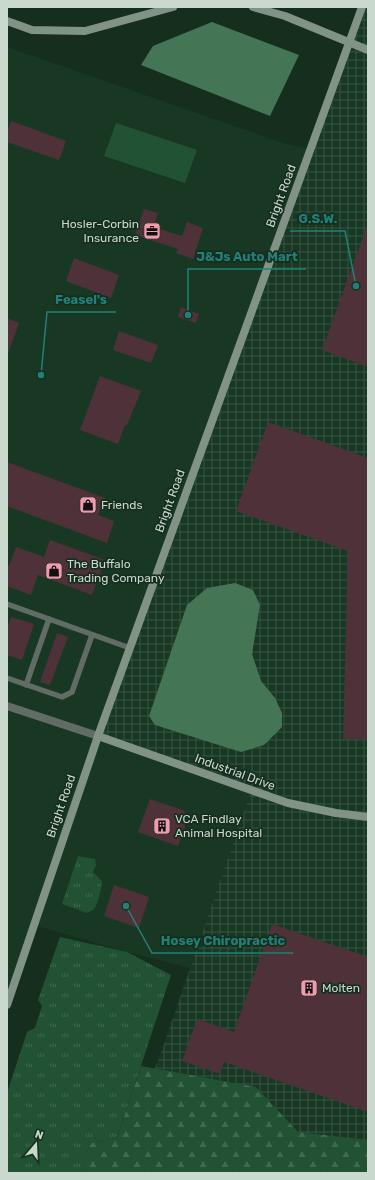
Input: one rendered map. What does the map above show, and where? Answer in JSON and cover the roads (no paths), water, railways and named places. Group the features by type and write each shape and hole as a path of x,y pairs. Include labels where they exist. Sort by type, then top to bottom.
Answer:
{"main road":[{"path":"7,21 32,30 85,31 174,7"},
{"path":"253,7 285,16 368,50"},
{"name":"Bright Road","path":"7,1005 98,736 362,7"},
{"name":"Industrial Drive","path":"98,736 288,803 336,813 368,817"}],"street":[{"path":"7,706 98,736"}],"lane":[{"path":"7,604 130,648"},
{"path":"26,685 49,619"},
{"path":"7,678 62,697 72,692 92,634"}],"place":[{"name":"Hosler-Corbin Insurance","path":"152,231"},
{"name":"G.S.W.","path":"356,286"},
{"name":"J&Js Auto Mart","path":"188,315"},
{"name":"Feasel's","path":"41,375"},
{"name":"Friends","path":"88,505"},
{"name":"The Buffalo Trading Company","path":"54,571"},
{"name":"VCA Findlay Animal Hospital","path":"162,826"},
{"name":"Hosey Chiropractic","path":"126,906"},
{"name":"Molten","path":"309,988"}]}
